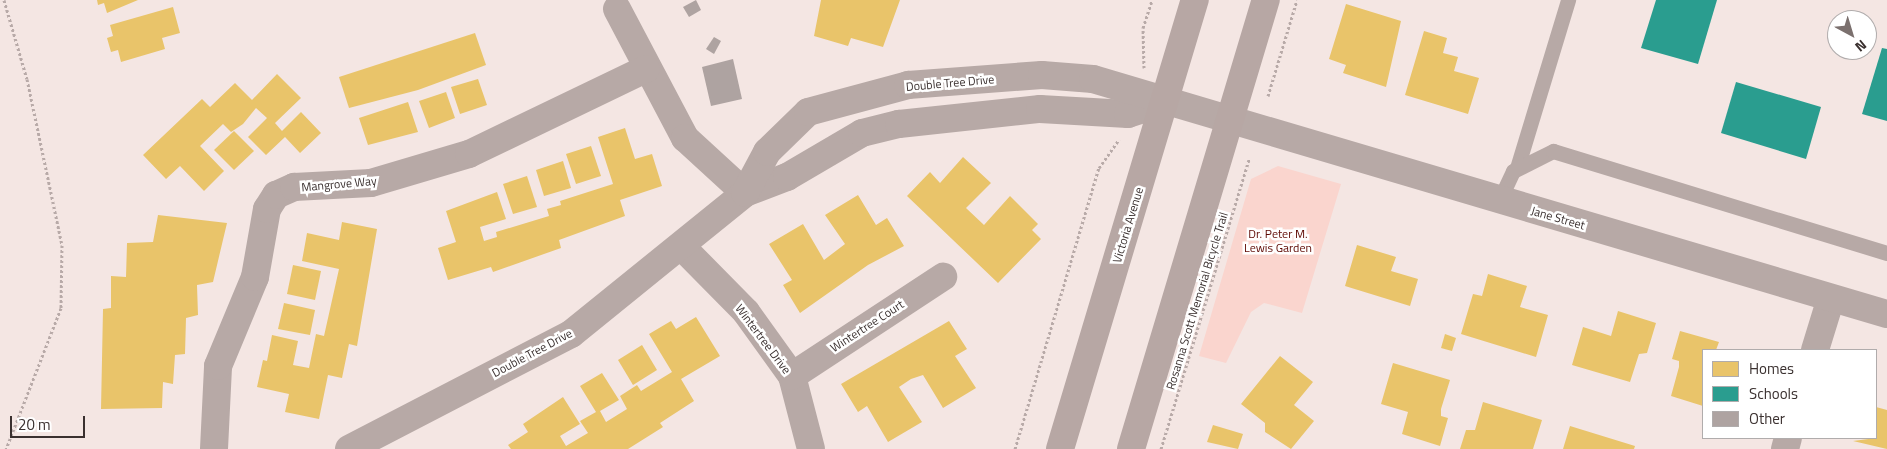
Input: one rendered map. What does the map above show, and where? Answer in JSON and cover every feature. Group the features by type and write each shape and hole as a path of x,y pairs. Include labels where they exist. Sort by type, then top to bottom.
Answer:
{"main road":[{"name":"Victoria Avenue","path":"1060,449 1196,0"},
{"path":"1130,449 1266,0"}],"street":[{"path":"617,8 646,69 685,138 745,192"},
{"name":"Mangrove Way","path":"214,449 218,366 255,277 267,209 276,195 294,187 371,183 469,154 646,69"},
{"name":"Double Tree Drive","path":"349,449 571,334 682,247 745,192 767,152 808,112 908,86 1042,75 1093,80 1230,119"},
{"name":"Double Tree Drive","path":"745,192 787,177 862,133 899,124 1040,109 1128,114 1165,102"},
{"name":"Jane Street","path":"1230,119 1887,314"},
{"name":"Wintertree Drive","path":"682,247 746,312 792,376 811,449"},
{"name":"Wintertree Court","path":"792,376 943,277"},
{"path":"1815,349 1831,298"}],"lane":[{"path":"1499,200 1517,168 1568,0"},
{"path":"1517,168 1553,151 1887,253"}],"path":[{"path":"4,0 27,79 62,245 61,308 6,449"},
{"path":"1144,69 1143,28 1152,0"},
{"path":"1268,96 1297,0"},
{"path":"1015,449 1099,168 1119,139"},
{"name":"Rosanna Scott Memorial Bicycle Trail","path":"1162,449 1249,159"}],"green space":[{"name":"Dr. Peter M. Lewis Garden","path":"1278,166 1341,184 1302,313 1264,303 1251,312 1226,363 1199,356 1251,179"}],"building: Homes":[{"path":"97,0 138,0 107,13 104,3 98,5"},
{"path":"821,0 900,0 883,47 851,38 848,46 814,36"},
{"path":"1346,4 1401,21 1386,87 1343,73 1346,65 1329,59"},
{"path":"173,7 180,33 162,38 165,49 121,62 118,50 111,52 107,38 113,36 110,25"},
{"path":"1424,31 1447,38 1443,53 1458,57 1454,71 1479,78 1468,114 1405,95"},
{"path":"475,33 486,65 418,90 349,108 339,77"},
{"path":"277,74 301,98 275,123 282,131 301,112 321,133 300,153 285,137 266,155 248,137 267,118 256,108 243,124 231,132 223,124 200,146 224,171 204,191 180,166 166,179 143,155 202,99 210,107 235,83 252,100"},
{"path":"478,79 487,105 460,114 451,87"},
{"path":"446,92 455,118 429,128 419,101"},
{"path":"408,102 418,132 368,145 359,118"},
{"path":"625,128 635,159 652,154 662,186 620,200 625,216 559,240 561,248 493,272 491,267 448,280 438,248 456,242 446,211 497,192 506,219 480,227 484,241 497,237 496,232 549,216 547,209 561,205 560,201 613,184 598,137"},
{"path":"234,131 254,151 234,170 214,150"},
{"path":"591,146 601,176 576,184 566,154"},
{"path":"963,157 991,183 966,208 984,225 1010,196 1038,224 1032,230 1041,239 998,283 907,196 930,172 940,183"},
{"path":"563,161 571,188 544,196 536,170"},
{"path":"527,176 537,207 513,214 503,184"},
{"path":"858,195 876,225 887,218 904,246 868,265 800,313 783,285 792,280 769,244 803,224 824,260 845,244 825,215"},
{"path":"158,215 227,223 213,282 197,285 198,315 186,318 185,354 175,355 173,384 163,382 162,408 101,409 103,309 111,308 111,276 126,277 127,243 153,242"},
{"path":"342,222 377,229 357,346 349,344 342,378 328,375 319,419 285,412 289,394 257,387 263,360 267,361 272,335 298,341 293,365 309,368 316,334 324,336 339,269 302,261 307,233 339,240"},
{"path":"1357,245 1396,257 1391,271 1418,279 1410,306 1345,286"},
{"path":"293,265 321,271 315,300 287,294"},
{"path":"1488,274 1527,286 1520,307 1548,315 1536,357 1461,334 1473,294 1482,296"},
{"path":"284,303 315,310 310,335 278,329"},
{"path":"1618,311 1656,323 1647,353 1639,354 1630,382 1572,365 1583,327 1611,336"},
{"path":"696,317 720,356 681,379 694,401 660,423 663,427 628,449 511,449 508,445 528,432 523,424 563,397 580,424 560,436 566,446 588,433 580,421 596,412 580,386 602,373 619,400 600,411 606,422 627,409 620,396 637,385 641,391 672,372 649,334 671,321 676,329"},
{"path":"949,321 967,349 955,356 976,388 943,408 923,375 911,379 899,387 922,422 888,442 867,406 858,412 841,384"},
{"path":"1680,331 1719,342 1716,349 1702,349 1702,406 1671,396 1679,367 1679,361 1672,359"},
{"path":"1445,334 1456,338 1452,351 1441,348"},
{"path":"642,345 657,370 633,385 618,360"},
{"path":"1280,356 1313,382 1294,405 1314,421 1291,449 1265,432 1265,423 1241,404"},
{"path":"1393,363 1450,380 1441,409 1441,416 1448,418 1440,446 1402,434 1408,412 1381,404"},
{"path":"1483,402 1542,420 1533,449 1460,449 1466,430 1475,430"},
{"path":"1877,407 1887,410 1887,449 1853,441 1877,439"},
{"path":"1213,425 1243,434 1238,449 1207,442"},
{"path":"1570,426 1635,446 1634,449 1563,449"}],"building: Schools":[{"path":"1656,0 1717,0 1698,64 1641,48"},
{"path":"1882,48 1887,49 1887,121 1862,114"},
{"path":"1736,82 1821,107 1806,159 1721,133"}],"building: Other":[{"path":"696,0 701,10 689,17 683,7"},
{"path":"714,37 721,41 714,54 706,49"},
{"path":"733,59 742,99 711,106 702,67"}]}
